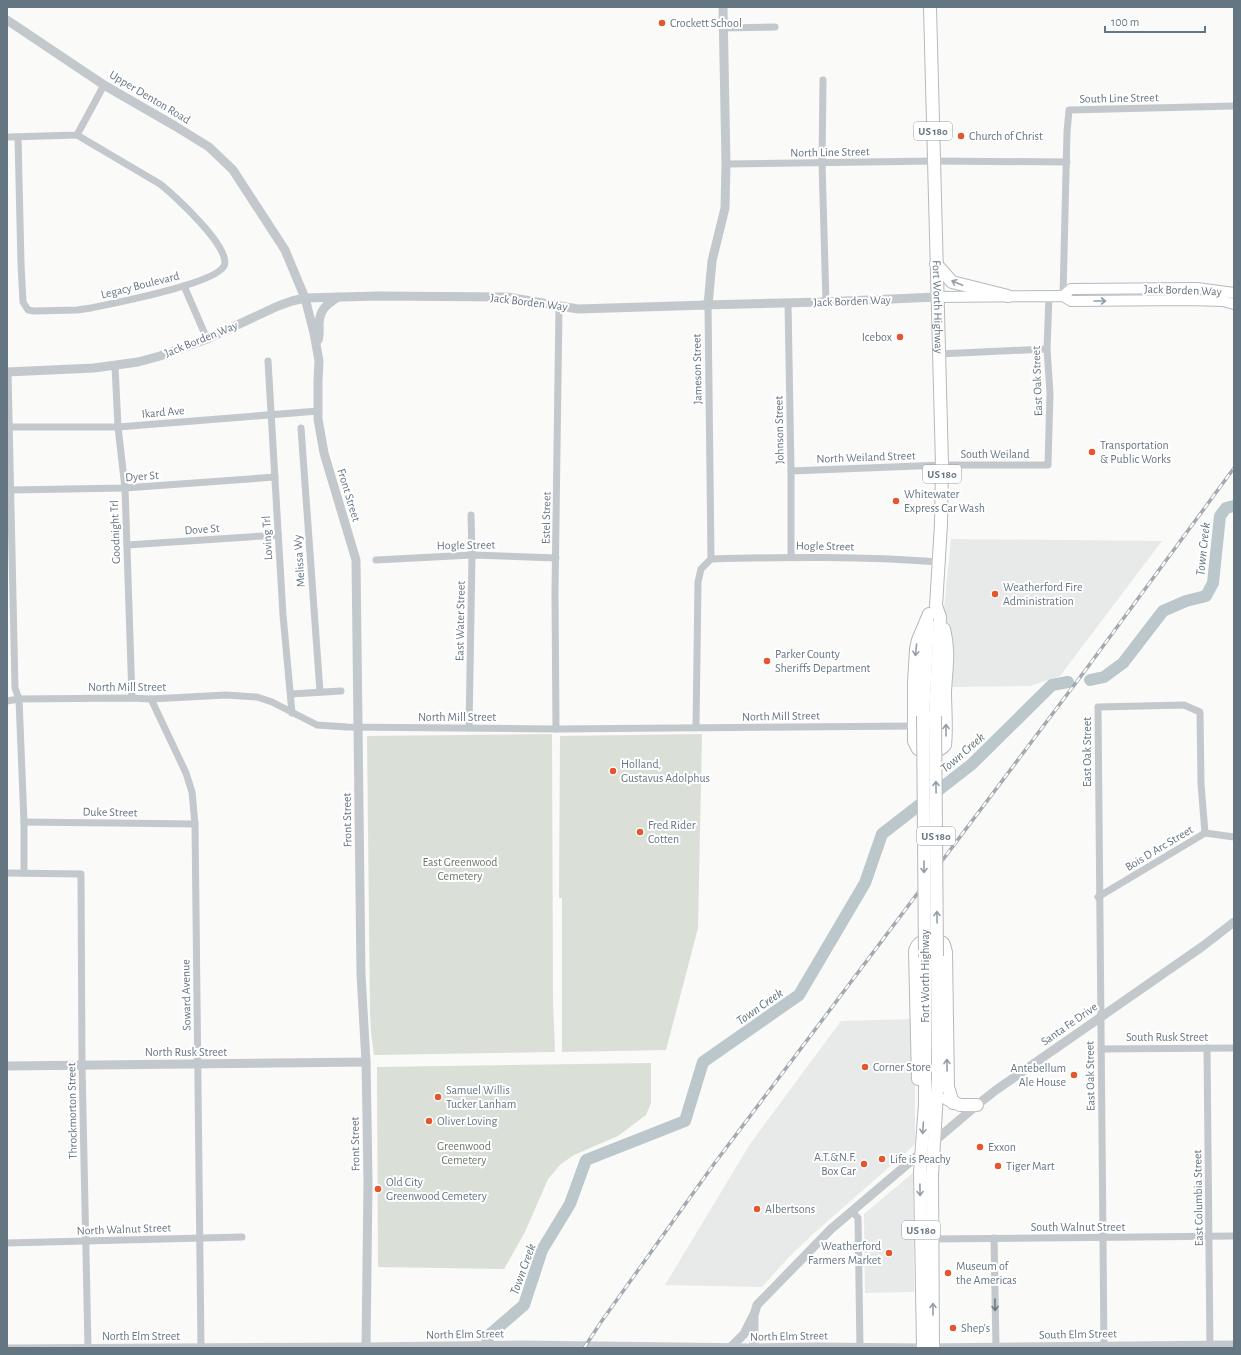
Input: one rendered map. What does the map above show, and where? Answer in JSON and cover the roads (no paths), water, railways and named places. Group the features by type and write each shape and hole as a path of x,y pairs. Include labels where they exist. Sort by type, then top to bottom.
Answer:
{"main road":[{"name":"Fort Worth Highway","path":"927,1240 920,1172 925,1104 925,956 929,716 941,524 942,465 930,7"},
{"path":"936,264 952,282 1008,296"},
{"name":"Jack Borden Way","path":"1063,296 1071,289 1197,288 1234,293"},
{"name":"Jack Borden Way","path":"937,297 1063,296 1071,301 1189,300 1223,301 1234,304"},
{"path":"935,612 947,640 948,657 945,745 942,749 937,751 918,749 914,741 916,648 918,640 935,612"},
{"name":"Fort Worth Highway","path":"928,1348 927,1240 938,1077 937,956 929,716"},
{"path":"925,1104 917,1076 915,951 917,946 924,941 938,941 942,942 945,946 948,1087 953,1103"},
{"path":"938,1077 945,1097 949,1101 960,1105 977,1105"}],"street":[{"name":"Jameson Street","path":"711,559 708,305 712,261 725,208 726,164 723,7"},
{"name":"Upper Denton Road","path":"7,20 104,85 209,147 233,170 285,250 305,298"},
{"path":"723,28 775,27"},
{"path":"823,80 822,163 826,302"},
{"path":"9,137 77,135 104,85"},
{"name":"South Line Street","path":"1066,162 1069,110 1234,106"},
{"name":"Legacy Boulevard","path":"18,137 23,302 28,310 77,310 91,308 184,286 218,272 224,266 225,260 223,253 205,228 198,219 172,194 160,184 77,135"},
{"path":"934,161 1066,162 1063,296"},
{"name":"North Line Street","path":"726,164 934,161"},
{"path":"184,286 207,339"},
{"name":"Jack Borden Way","path":"8,372 115,366 138,362 160,356 207,339 278,306 305,298 378,296 507,297 559,307 596,309 937,297"},
{"name":"East Oak Street","path":"1048,465 1050,393 1047,349 1049,296"},
{"path":"316,345 320,335 321,312 326,305 338,297"},
{"name":"Front Street","path":"305,298 319,361 318,411 324,454 356,560 361,974 366,1062 368,1183 366,1347"},
{"name":"Johnson Street","path":"788,303 791,557"},
{"name":"Estel Street","path":"556,729 556,558 559,307"},
{"path":"938,354 1047,349"},
{"name":"Loving Trl","path":"268,361 283,614 292,713"},
{"name":"Goodnight Trl","path":"115,366 118,427 125,488 132,698"},
{"path":"7,873 24,873 24,822 19,699 15,688 9,516 11,490 8,372"},
{"name":"Ikard Ave","path":"10,428 118,427 318,411"},
{"name":"Melissa Wy","path":"301,428 320,692"},
{"name":"North Weiland Street","path":"791,471 942,465"},
{"name":"South Weiland","path":"942,465 1048,465"},
{"name":"Dyer St","path":"11,490 125,488 275,477"},
{"name":"East Water Street","path":"469,728 472,555 471,515"},
{"name":"Dove St","path":"127,545 278,535"},
{"name":"Hogle Street","path":"376,560 472,555 556,558"},
{"name":"Hogle Street","path":"711,559 791,557 886,558 939,562"},
{"path":"696,727 698,582 702,569 711,559"},
{"path":"290,694 341,691"},
{"name":"North Mill Street","path":"7,702 19,699 151,699 226,695 257,697 272,702 317,725 357,728 556,729 914,726"},
{"name":"Soward Avenue","path":"151,699 186,773 192,792 195,824 200,1347"},
{"name":"East Oak Street","path":"1104,1346 1098,897 1098,707 1184,705 1200,712 1201,784 1205,833"},
{"name":"Duke Street","path":"24,822 195,824"},
{"name":"Bois D Arc Street","path":"1098,897 1205,833 1234,837"},
{"name":"Throckmorton Street","path":"24,873 81,874 82,1065 88,1348"},
{"name":"Santa Fe Drive","path":"731,1347 744,1334 754,1315 757,1305 770,1290 831,1229 921,1151 996,1090 1203,946 1234,922"},
{"name":"East Columbia Street","path":"1207,1048 1210,1346"},
{"name":"South Rusk Street","path":"1101,1049 1234,1048"},
{"name":"North Rusk Street","path":"7,1066 366,1062"},
{"path":"852,1211 858,1218 860,1348"},
{"name":"South Walnut Street","path":"927,1240 1234,1236"},
{"name":"North Walnut Street","path":"7,1243 242,1237"},
{"path":"994,1238 996,1347"},
{"path":"754,1315 754,1348"},
{"name":"South Elm Street","path":"928,1348 1210,1346 1234,1344"},
{"name":"North Elm Street","path":"7,1348 502,1345 754,1348 830,1346 860,1348 928,1348"}],"waterway":[{"name":"Town Creek","path":"1090,680 1104,677 1123,663 1163,611 1186,601 1206,596 1213,583 1220,516 1226,508 1234,506"},
{"name":"Town Creek","path":"487,1348 488,1336 524,1305 542,1250 570,1204 586,1160 685,1121 703,1062 799,995 865,883 882,834 972,764 1052,685 1068,682"}],"railway":[{"path":"584,1348 714,1164 1087,668 1234,468"}],"place":[{"name":"Crockett School","path":"662,23"},
{"name":"Church of Christ","path":"961,136"},
{"name":"Icebox","path":"900,337"},
{"name":"Transportation & Public Works","path":"1092,452"},
{"name":"Whitewater Express Car Wash","path":"896,501"},
{"name":"Weatherford Fire Administration","path":"995,594"},
{"name":"Parker County Sheriffs Department","path":"767,661"},
{"name":"Holland, Gustavus Adolphus","path":"613,771"},
{"name":"Fred Rider Cotten","path":"640,832"},
{"name":"Corner Store","path":"865,1067"},
{"name":"Antebellum Ale House","path":"1074,1075"},
{"name":"Samuel Willis Tucker Lanham","path":"438,1097"},
{"name":"Oliver Loving","path":"429,1121"},
{"name":"Exxon","path":"980,1147"},
{"name":"Life is Peachy","path":"882,1159"},
{"name":"A.T.&N.F. Box Car","path":"864,1164"},
{"name":"Tiger Mart","path":"998,1166"},
{"name":"Old City Greenwood Cemetery","path":"378,1189"},
{"name":"Albertsons","path":"757,1209"},
{"name":"Weatherford Farmers Market","path":"889,1253"},
{"name":"Museum of the Americas","path":"948,1273"},
{"name":"Shep's","path":"953,1328"}],"park label":[{"name":"East Greenwood Cemetery","path":"460,869"},
{"name":"Greenwood Cemetery","path":"464,1153"}]}
